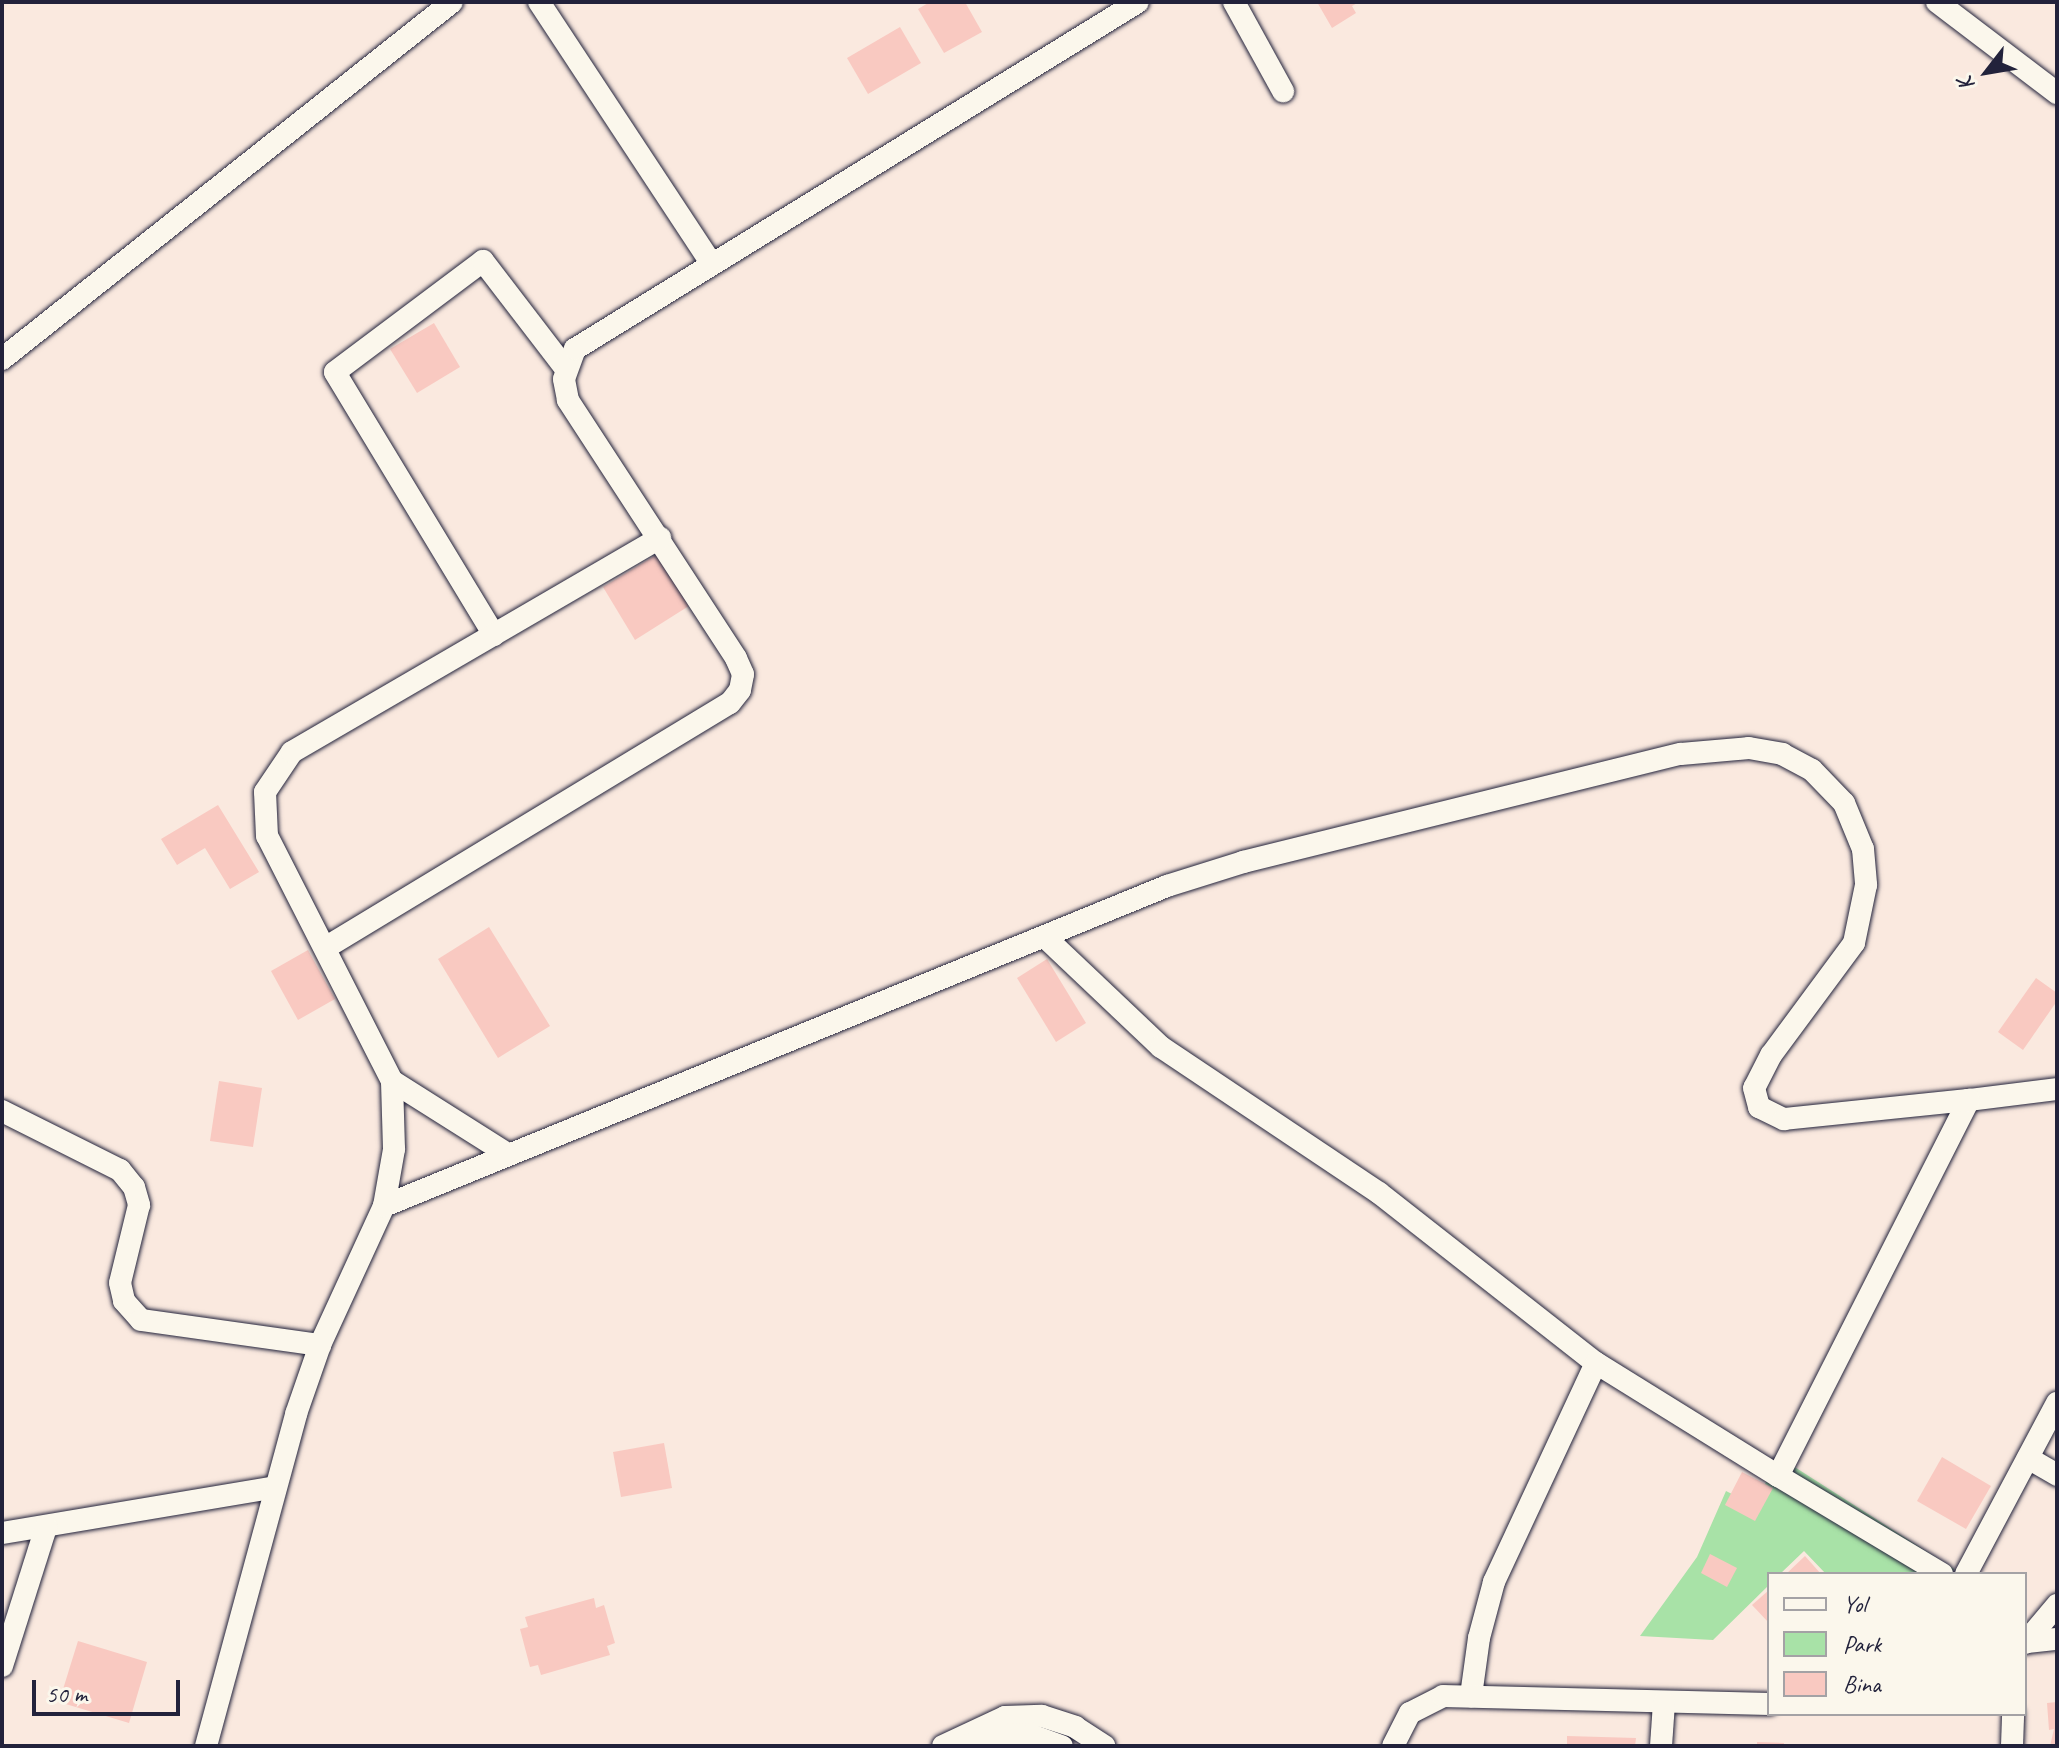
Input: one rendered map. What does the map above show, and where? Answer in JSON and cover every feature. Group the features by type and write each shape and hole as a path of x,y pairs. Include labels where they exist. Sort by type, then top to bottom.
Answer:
{"street":[{"path":"2,359 452,2"},
{"path":"539,2 711,263"},
{"path":"566,369 583,342 1138,2"},
{"path":"1234,2 1283,91"},
{"path":"1937,2 2057,93"},
{"path":"325,948 736,697 742,682 741,666 568,400 566,369 483,261 335,372 494,635"},
{"path":"206,1746 272,1488 320,1345 384,1206 394,1149 392,1081 267,836 263,807 269,781 292,752 660,538"},
{"path":"384,1206 506,1153 1046,938 1167,886 1243,862 1681,754 1766,750 1812,770 1844,803 1863,849 1866,885 1854,943 1771,1055 1754,1088 1759,1107 1784,1119 2057,1089"},
{"path":"1046,938 1161,1047 1379,1193 1596,1363 1939,1572"},
{"path":"392,1081 506,1153"},
{"path":"1778,1476 1969,1100"},
{"path":"2,1111 120,1170 134,1187 139,1205 120,1283 124,1301 141,1320 320,1345"},
{"path":"1471,1696 1479,1638 1494,1582 1596,1363"},
{"path":"1967,1572 2057,1403"},
{"path":"2028,1458 2057,1475"},
{"path":"2,1533 272,1488"},
{"path":"2,1666 46,1527"},
{"path":"2027,1641 2057,1605"},
{"path":"2027,1642 2057,1639"},
{"path":"1393,1746 1403,1722 1420,1705 1443,1696 1767,1704"},
{"path":"1661,1746 1664,1703"},
{"path":"943,1746 1005,1717 1042,1716 1075,1727 1104,1746"},
{"path":"2012,1746 2013,1716"},
{"path":"965,1746 1004,1734 1031,1735 1062,1746"}],"green space":[{"path":"1779,1457 1954,1569 1953,1572 1824,1572 1804,1551 1782,1572 1767,1572 1767,1587 1713,1640 1640,1636 1697,1557 1726,1491 1754,1505"}],"building":[{"path":"930,2 965,2 982,32 944,53 918,9"},
{"path":"1317,2 1359,2 1352,6 1356,13 1332,28"},
{"path":"900,27 921,63 868,94 847,58"},
{"path":"434,323 460,367 417,393 390,349"},
{"path":"661,552 692,604 635,640 603,587"},
{"path":"218,805 259,872 230,889 205,848 177,865 161,839"},
{"path":"489,927 550,1026 498,1058 438,959"},
{"path":"308,950 335,999 298,1020 271,971"},
{"path":"1047,959 1086,1023 1056,1042 1017,978"},
{"path":"2036,978 2057,993 2057,1001 2023,1050 1998,1032"},
{"path":"219,1081 262,1088 253,1147 210,1141"},
{"path":"664,1443 672,1488 621,1497 613,1452"},
{"path":"1942,1457 1991,1486 1966,1529 1917,1501"},
{"path":"1742,1472 1773,1488 1755,1521 1725,1505"},
{"path":"1710,1554 1737,1568 1727,1587 1701,1573"},
{"path":"1805,1556 1819,1572 1788,1572"},
{"path":"1767,1592 1767,1621 1752,1605"},
{"path":"594,1598 596,1608 604,1605 615,1643 607,1646 610,1655 541,1675 538,1665 530,1667 520,1629 528,1627 525,1617"},
{"path":"78,1641 147,1662 129,1723 59,1702"},
{"path":"2057,1702 2057,1746 2050,1746 2054,1729 2049,1730 2047,1703"},
{"path":"1567,1736 1636,1738 1635,1746 1567,1746"},
{"path":"1757,1742 1784,1743 1784,1746 1757,1746"}]}
